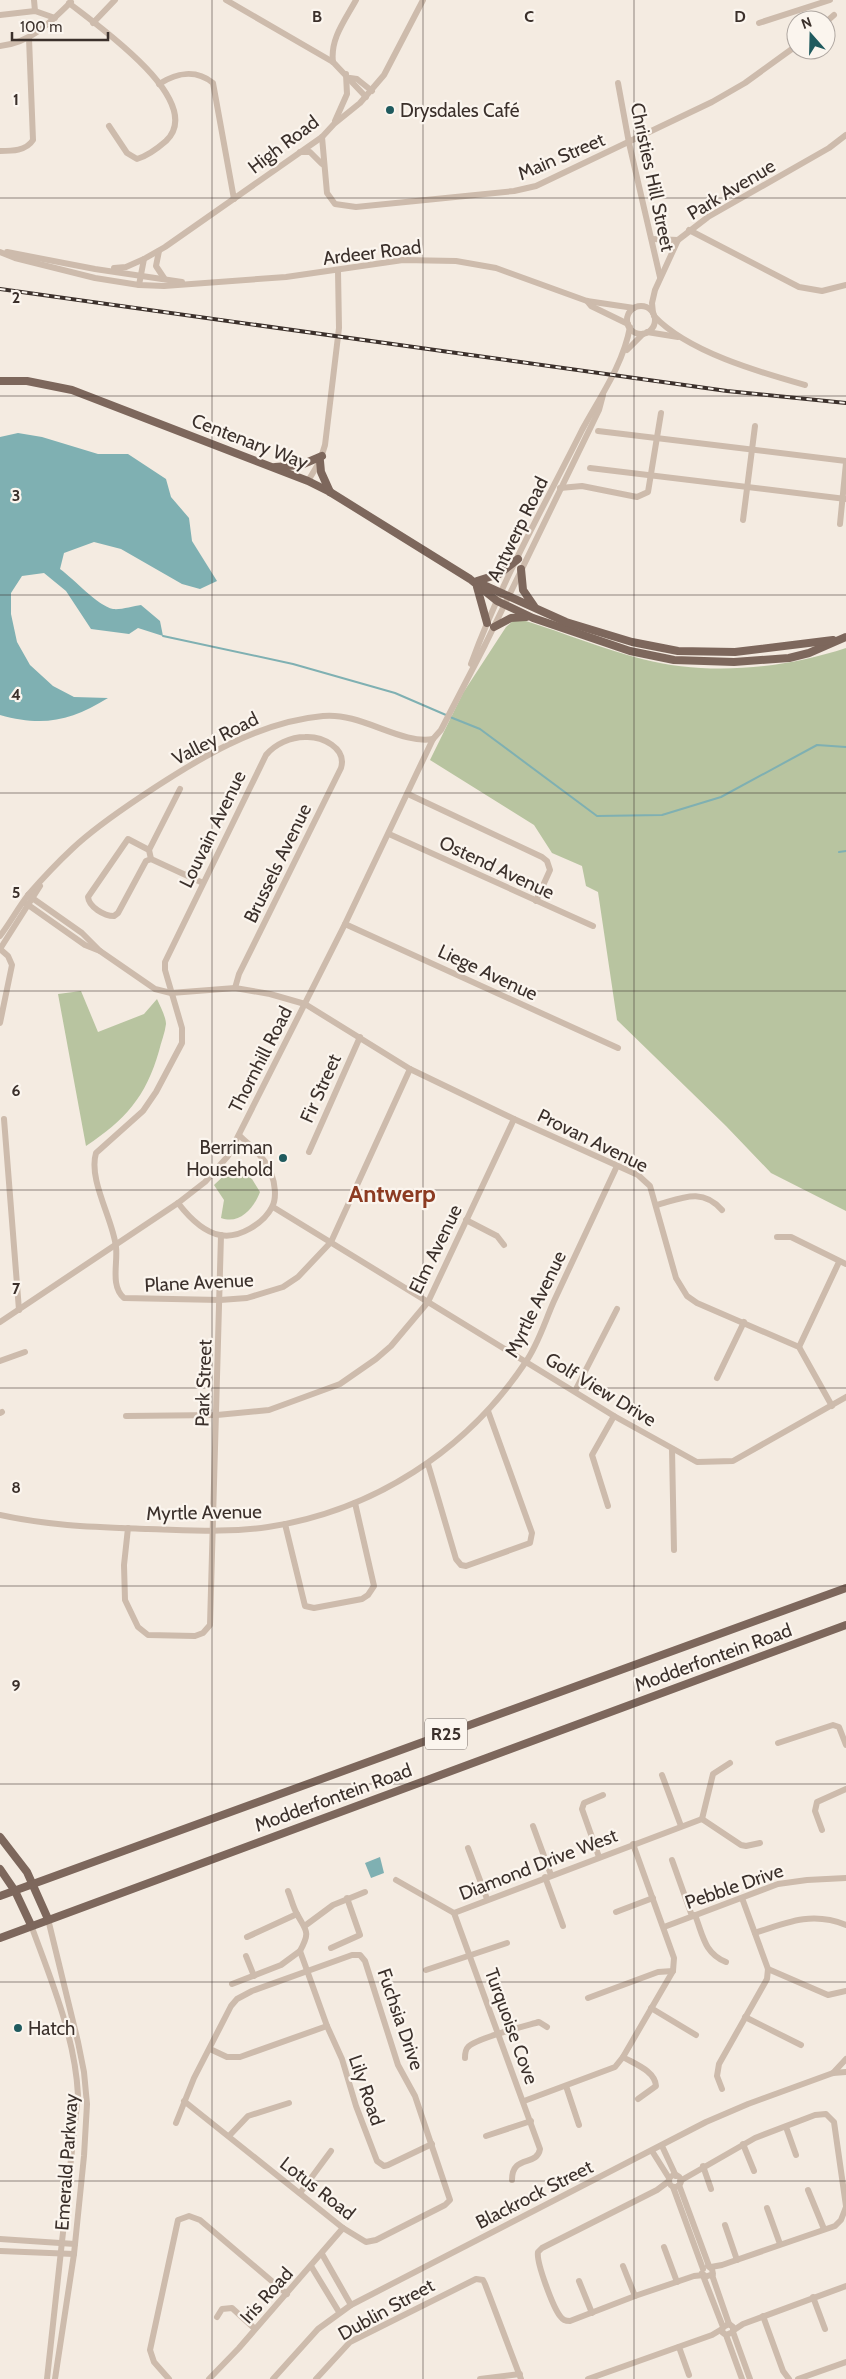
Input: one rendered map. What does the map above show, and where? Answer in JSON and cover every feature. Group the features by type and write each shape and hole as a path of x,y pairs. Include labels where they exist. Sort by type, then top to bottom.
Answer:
{"main road":[{"name":"Centenary Way","path":"0,381 26,381 72,390 308,481 330,492 475,582 501,603 533,618 630,651 683,660 724,663 788,658 809,653 846,637"},
{"path":"273,468 301,465 321,459 321,472 330,492"},
{"path":"518,559 499,574 475,582 490,625 517,616 533,618"},
{"path":"521,569 523,590 536,607"},
{"name":"Centenary Way","path":"475,582 505,593 566,622 632,642 678,651 735,652 837,640"},
{"name":"Modderfontein Road","path":"0,1896 846,1588"},
{"name":"Modderfontein Road","path":"0,1938 846,1626"},
{"path":"0,1837 34,1884 48,1919"},
{"path":"0,1869 15,1891 31,1925"}],"street":[{"path":"34,0 35,11"},
{"path":"93,22 115,0"},
{"path":"226,0 333,62 366,97"},
{"path":"333,62 332,50 334,42 356,0"},
{"name":"High Road","path":"95,269 119,268 159,252 322,137 334,124 366,97 384,74 424,0"},
{"path":"759,23 830,0"},
{"path":"0,46 12,45 29,38 55,18 71,2 93,22 121,43 159,84 171,102 176,115 173,130 162,145 140,158 133,158 127,154 109,126"},
{"path":"0,15 35,11 55,18"},
{"path":"0,151 20,149 31,144 33,140 29,38"},
{"name":"Main Street","path":"323,165 325,183 330,199 335,204 346,206 514,191 536,186 629,144 724,96 786,53"},
{"path":"159,84 170,77 190,74 202,76 213,83 234,199"},
{"path":"348,76 357,79 372,90"},
{"path":"334,124 347,94 348,76"},
{"name":"Christies Hill Street","path":"618,83 629,144 660,277"},
{"name":"Park Avenue","path":"654,314 652,303 655,290 678,240 708,217 829,148 846,136"},
{"path":"322,137 323,165"},
{"path":"300,152 310,152 323,165"},
{"path":"690,230 799,286 822,291 846,285"},
{"path":"652,239 678,240"},
{"name":"Ardeer Road","path":"0,251 95,269 164,278 186,283"},
{"name":"Ardeer Road","path":"0,251 15,258 95,278 139,285 164,286 277,278 338,271 403,260 456,261 496,268 587,301 635,308"},
{"path":"159,252 156,266 164,278"},
{"path":"139,285 144,259"},
{"path":"308,481 321,459 339,328 338,271"},
{"name":"Park Avenue","path":"635,308 647,300 655,290"},
{"name":"Ardeer Road","path":"587,301 591,306 629,326"},
{"path":"686,340 648,308 635,308 628,317 629,326 636,332 670,334 746,368 805,385"},
{"path":"645,333 653,327 654,314"},
{"name":"Antwerp Road","path":"620,361 629,326"},
{"name":"Antwerp Road","path":"444,723 501,603 518,559 594,407 603,395 620,361 632,343 645,333"},
{"name":"Antwerp Road","path":"505,593 521,569 599,410 603,395"},
{"path":"560,488 582,486 637,497 648,492 661,413"},
{"path":"743,520 755,426"},
{"path":"598,431 846,462 844,499 840,524"},
{"path":"590,468 844,499"},
{"path":"567,473 582,486"},
{"name":"Valley Road","path":"27,904 43,881 74,848 138,799 222,748 282,722 310,717 341,716 418,740 433,738"},
{"name":"Thornhill Road","path":"0,1322 178,1203 216,1170 228,1156 346,924 433,738 437,736 444,723"},
{"name":"Louvain Avenue","path":"116,1246 95,1172 95,1158 99,1149 143,1111 173,1063 183,1035 171,993 165,962 270,749 284,742 305,737 326,742 338,751"},
{"name":"Brussels Avenue","path":"235,988 239,974 341,768 342,763 338,751"},
{"path":"151,859 149,850 180,789"},
{"path":"408,794 547,861 550,870 536,902"},
{"name":"Ostend Avenue","path":"389,834 536,902 593,926"},
{"path":"149,850 128,839 125,840 88,896 90,904 109,916 116,915 146,861 151,859"},
{"path":"151,859 203,883"},
{"path":"31,897 82,933 100,951 155,989 171,993"},
{"path":"27,904 85,946 100,951"},
{"path":"0,936 27,904"},
{"path":"0,1023 12,965 8,956 0,949 27,904"},
{"name":"Liege Avenue","path":"346,924 618,1048"},
{"name":"Provan Avenue","path":"171,993 235,988 270,994 305,1004 410,1068 514,1119 645,1179 650,1186 657,1205 676,1278 686,1296 697,1304 744,1322 799,1347"},
{"name":"Fir Street","path":"309,1152 360,1037"},
{"name":"Plane Avenue","path":"116,1246 116,1284 118,1292 124,1298 220,1300 247,1298 283,1287 298,1277 330,1242 410,1068"},
{"path":"4,1119 19,1310"},
{"name":"Elm Avenue","path":"126,1416 217,1415 252,1413 277,1408 340,1384 391,1346 428,1302 514,1119"},
{"path":"178,1203 194,1222 221,1236 239,1233 256,1225 273,1206 274,1185 272,1174 260,1155 239,1135"},
{"name":"Myrtle Avenue","path":"0,1516 62,1526 212,1531 285,1524 327,1514 355,1503 402,1480 428,1464 488,1411 526,1362 617,1166"},
{"path":"657,1205 698,1196 711,1200 722,1210"},
{"name":"Golf View Drive","path":"273,1206 614,1416 697,1462 733,1461 846,1397"},
{"path":"466,1220 497,1236 504,1246"},
{"name":"Park Street","path":"128,1528 124,1565 125,1600 138,1627 148,1636 196,1636 208,1630 210,1625 217,1415 221,1236"},
{"path":"777,1237 791,1237 843,1263 799,1347 832,1406"},
{"path":"575,1391 617,1309"},
{"path":"717,1378 744,1322"},
{"path":"0,1361 25,1352"},
{"path":"428,1464 456,1559 461,1565 466,1566 530,1542 532,1533 488,1411"},
{"path":"608,1506 592,1455 614,1416"},
{"path":"672,1449 674,1550"},
{"path":"285,1524 305,1606 314,1608 362,1599 368,1596 374,1586 355,1503"},
{"path":"778,1743 836,1725 846,1745"},
{"path":"730,1763 713,1774 702,1819 741,1845 746,1846 760,1843"},
{"path":"662,1775 681,1826"},
{"path":"822,1830 815,1811 817,1802 846,1789"},
{"path":"599,1857 582,1809 584,1803 603,1795"},
{"name":"Diamond Drive West","path":"454,1913 702,1819"},
{"path":"533,1826 563,1926"},
{"path":"524,2101 609,2070 623,2057 673,1971 674,1958 633,1844"},
{"path":"468,1848 487,1899"},
{"path":"672,1860 709,1951 717,1958 726,1962"},
{"name":"Pebble Drive","path":"664,1927 791,1881 846,1878"},
{"path":"396,1880 454,1913"},
{"path":"232,1984 281,1966 300,1951 306,1938 306,1925 297,1914 288,1891"},
{"path":"306,1925 321,1912 347,1898 365,1892"},
{"path":"331,1948 360,1936 347,1898"},
{"path":"616,1912 653,1898"},
{"path":"722,2089 717,2070 763,1986 768,1969 742,1898"},
{"name":"Turquoise Cove","path":"454,1913 540,2149 538,2156 516,2166 512,2173 512,2180"},
{"path":"247,1937 297,1914"},
{"path":"755,1933 790,1921 812,1917 824,1917 846,1925"},
{"name":"Emerald Parkway","path":"48,1919 78,2042 86,2087 86,2133 74,2254 55,2379"},
{"name":"Emerald Parkway","path":"31,1925 69,2036 77,2077 77,2117 47,2379"},
{"path":"426,1970 507,1943"},
{"name":"Lily Road","path":"300,1951 327,2026 342,2059 356,2106 377,2161 384,2166 388,2165 432,2144"},
{"name":"Fuchsia Drive","path":"176,2122 184,2101 237,1999 252,1991 352,1954 363,1957 381,2005 398,2065 414,2096 451,2196 446,2205"},
{"path":"246,1956 254,1976"},
{"path":"768,1969 828,1995 846,1991"},
{"path":"588,1998 658,1972 673,1971"},
{"path":"651,2008 696,2035"},
{"path":"745,2017 801,2045"},
{"path":"465,2058 465,2052 470,2045 498,2033 539,2022 547,2027"},
{"path":"210,2049 227,2057 240,2057 327,2026"},
{"path":"623,2057 651,2074 655,2080 656,2086 654,2089 638,2099"},
{"name":"Blackrock Street","path":"833,2073 846,2058"},
{"name":"Blackrock Street","path":"273,2379 308,2338 350,2305 748,2104 833,2073 846,2072"},
{"path":"566,2086 579,2125"},
{"name":"Lotus Road","path":"184,2101 362,2241 371,2242 446,2205"},
{"path":"229,2136 248,2116 289,2103"},
{"path":"822,2114 831,2117 834,2122 846,2206 841,2220 835,2226 780,2244 570,2321 561,2318 539,2263 538,2252 743,2144 822,2114"},
{"path":"486,2136 531,2121"},
{"path":"786,2127 796,2155"},
{"path":"743,2144 754,2172"},
{"path":"662,2146 728,2329 750,2379"},
{"path":"652,2151 674,2181"},
{"path":"300,2193 332,2152"},
{"path":"703,2166 711,2189"},
{"path":"808,2190 824,2230"},
{"path":"767,2208 780,2244"},
{"path":"168,2379 154,2362 150,2350 178,2220 189,2216 200,2220 287,2294"},
{"path":"725,2225 737,2260"},
{"name":"Iris Road","path":"209,2379 344,2228"},
{"path":"0,2239 75,2244"},
{"path":"664,2247 677,2282"},
{"path":"0,2250 74,2254"},
{"path":"322,2254 332,2268 350,2305"},
{"path":"311,2266 339,2312"},
{"path":"623,2266 635,2296"},
{"name":"Dublin Street","path":"316,2379 350,2342 465,2283 479,2279 485,2284 520,2377"},
{"path":"580,2281 592,2313"},
{"path":"588,2379 846,2286"},
{"path":"813,2297 825,2329"},
{"path":"217,2317 222,2309 232,2308 255,2329"},
{"path":"763,2316 783,2371 789,2379"},
{"path":"728,2329 742,2379"},
{"path":"679,2347 688,2375"},
{"path":"798,2379 846,2362"},
{"path":"480,2379 520,2377"}],"green space":[{"path":"513,621 526,621 642,659 693,667 719,669 771,665 796,661 846,648 846,1211 771,1173 726,1126 617,1020 598,892 586,886 582,866 552,853 534,825 430,760 463,693 506,627"},
{"path":"81,991 98,1032 144,1014 157,999 166,1024 148,1082 123,1117 86,1146 58,994"},
{"path":"233,1167 252,1179 260,1192 254,1204 245,1214 228,1220 221,1218 224,1200 214,1185"}],"water":[{"path":"18,433 42,437 98,454 128,454 166,479 171,497 189,518 192,541 217,581 200,589 182,584 121,549 94,542 64,553 60,569 86,592 100,603 113,609 141,605 160,621 163,636 138,628 129,634 91,629 66,591 44,573 22,576 11,593 11,614 17,642 30,665 53,686 74,697 108,698 82,712 56,720 30,721 0,715 0,437"},
{"path":"380,1857 384,1873 371,1878 365,1863"}],"waterway":[{"path":"163,636 293,664 395,693 446,715"},
{"path":"450,717 480,729 597,816 662,815 721,797 817,745 846,747"},
{"path":"839,852 846,851"}],"railway":[{"path":"0,289 727,391 846,403"}],"place":[{"name":"Drysdales Café","path":"390,110"},
{"name":"Berriman Household","path":"283,1158"},
{"name":"Hatch","path":"18,2028"}],"district":[{"name":"Antwerp","path":"392,1194"}]}
